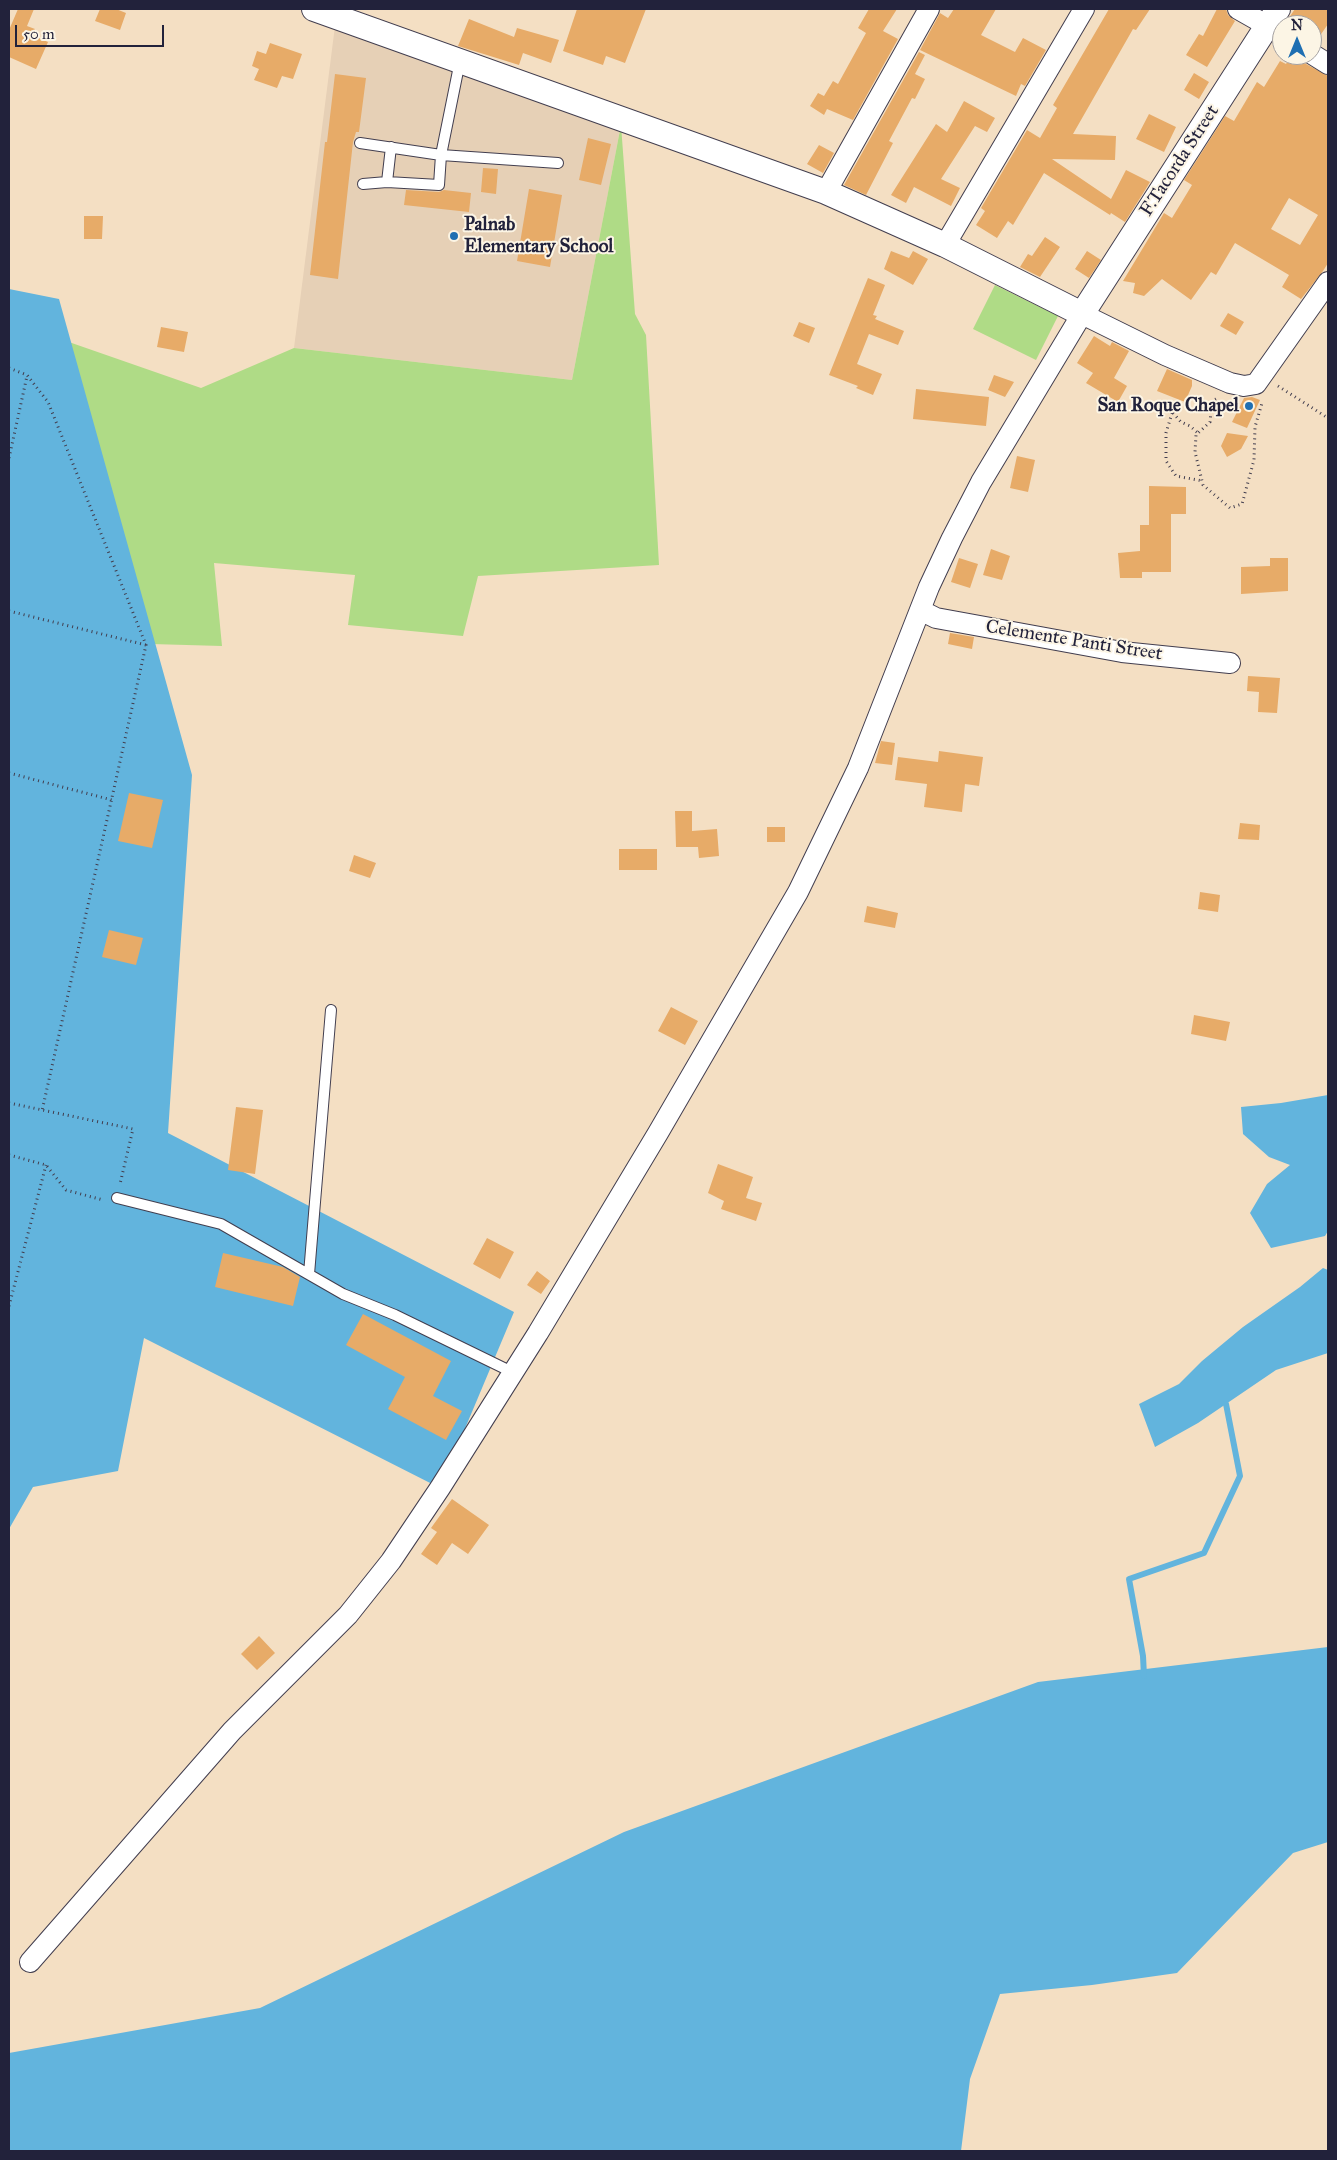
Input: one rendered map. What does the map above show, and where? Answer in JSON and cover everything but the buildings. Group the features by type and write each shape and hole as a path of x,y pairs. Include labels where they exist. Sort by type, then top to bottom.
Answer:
{"street":[{"path":"314,9 826,192 945,245 1165,355 1230,384 1244,386 1256,384 1328,282"},
{"path":"826,192 929,9"},
{"path":"945,245 1084,9"},
{"path":"1238,9 1272,22"},
{"name":"F.Tacorda Street","path":"1082,314 1272,29"},
{"path":"30,1962 232,1732 348,1615 391,1561 440,1488 658,1133 798,892 858,768 920,610 952,538 981,482 1082,314"},
{"name":"Celemente Panti Street","path":"920,610 936,618 1122,652 1230,663"}],"lane":[{"path":"363,184 387,182 439,185 441,156 460,60"},
{"path":"360,143 391,146 441,156 558,163"},
{"path":"387,182 391,146"},
{"path":"309,1274 331,1010"},
{"path":"117,1198 221,1224 343,1294 395,1315 512,1372"}],"path":[{"path":"9,368 27,375 48,402 146,645 42,1111"},
{"path":"9,458 27,375"},
{"path":"1262,376 1328,418"},
{"path":"1230,384 1224,395 1212,401 1210,422 1198,433 1196,452 1203,485 1230,508 1242,504 1254,460 1255,427 1262,403"},
{"path":"1198,433 1190,426 1181,422 1172,413 1166,433 1166,461 1176,476 1202,481"},
{"path":"9,610 146,645"},
{"path":"9,773 112,800"},
{"path":"9,1103 133,1129 117,1198 108,1202 66,1190 46,1164 9,1155"},
{"path":"9,1306 46,1164"}],"shaded area":[{"name":"Palnab Elementary School","path":"335,26 621,125 572,380 294,348"}],"green space":[{"path":"621,125 635,314 646,335 659,565 478,576 463,636 348,625 355,575 214,563 222,646 151,644 66,341 201,388 294,348 572,380"},
{"path":"995,285 1058,316 1036,360 973,329"}],"water":[{"path":"9,289 59,299 192,775 168,1133 514,1312 440,1488 144,1338 118,1471 33,1487 9,1529"},
{"path":"1328,1095 1328,1231 1325,1236 1271,1248 1250,1213 1267,1184 1290,1165 1269,1157 1243,1134 1241,1107 1281,1103"},
{"path":"1323,1268 1328,1270 1328,1353 1276,1370 1198,1423 1155,1447 1139,1404 1179,1384 1202,1361 1243,1327 1300,1287"},
{"path":"1328,1647 1328,1842 1293,1853 1177,1973 1092,1985 1000,1994 970,2079 961,2151 9,2151 9,2053 260,2008 624,1832 1038,1682"}],"waterway":[{"path":"1144,1676 1143,1656 1129,1579 1204,1553 1240,1476 1226,1404"}],"place":[{"name":"Palnab Elementary School","path":"454,236"},
{"name":"San Roque Chapel","path":"1249,406"}]}
